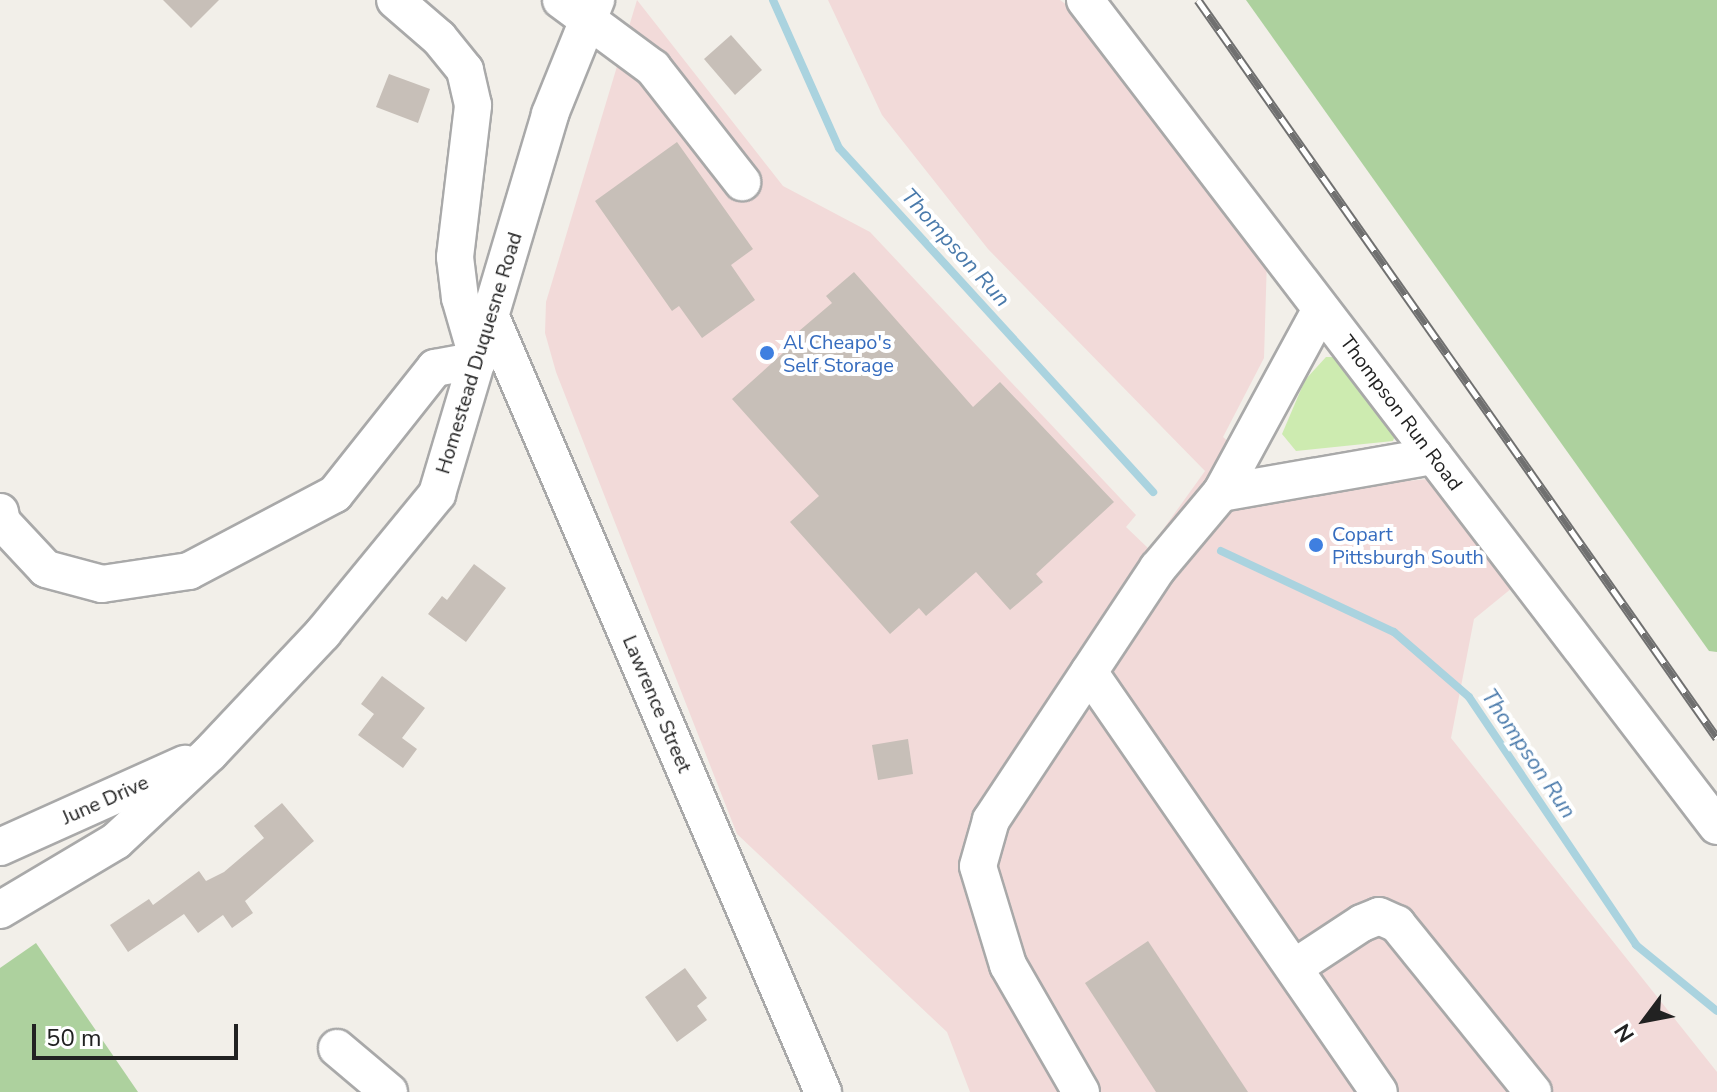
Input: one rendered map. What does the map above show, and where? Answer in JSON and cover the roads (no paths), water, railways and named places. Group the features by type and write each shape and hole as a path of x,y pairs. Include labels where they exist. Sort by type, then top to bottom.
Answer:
{"street":[{"path":"0,512 2,522 46,569 102,584 189,571 335,494 435,368 478,360 460,298 455,257 473,105 465,70 439,38 395,0"},
{"name":"Thompson Run Road","path":"1085,0 1717,826"},
{"path":"581,8 653,68 742,182"},
{"name":"Homestead Duquesne Road","path":"0,910 116,841 210,753 323,633 437,494 581,8"},
{"path":"1081,1092 1008,965 978,866 991,820 1158,568 1221,493 1321,309"},
{"name":"Lawrence Street","path":"491,317 823,1092"},
{"path":"1221,493 1434,456"},
{"path":"1089,672 1379,1092"},
{"name":"June Drive","path":"0,847 210,753"},
{"path":"1295,967 1362,923 1379,916 1397,924 1533,1092"},
{"path":"337,1048 389,1092"}],"waterway":[{"name":"Thompson Run","path":"773,0 839,148 1153,492"},
{"name":"Thompson Run","path":"1221,551 1394,632 1469,697 1636,945 1717,1011"}],"railway":[{"path":"1198,0 1717,738"}],"place":[{"name":"Al Cheapo's Self Storage","path":"767,353"},
{"name":"Copart Pittsburgh South","path":"1316,545"}]}
